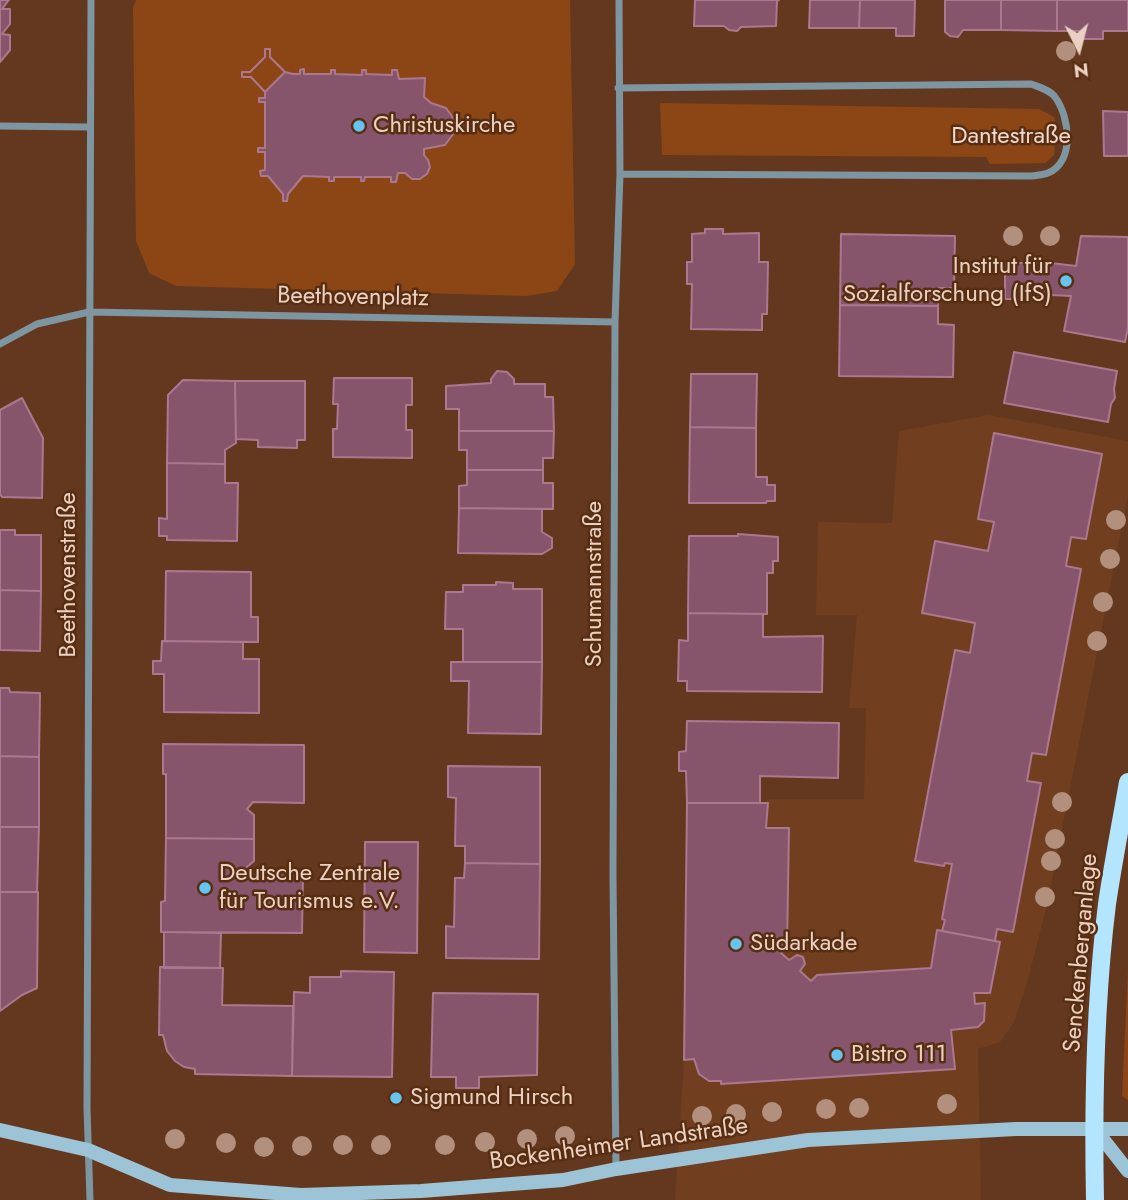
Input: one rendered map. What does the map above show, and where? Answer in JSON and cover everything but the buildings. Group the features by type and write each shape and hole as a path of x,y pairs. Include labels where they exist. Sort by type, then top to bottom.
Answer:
{"main road":[{"name":"Senckenberganlage","path":"1096,1200 1095,1129 1101,973 1107,906 1128,782"},
{"name":"Bockenheimer Landstraße","path":"0,1130 88,1150 113,1163 170,1185 301,1195 421,1191 563,1180 616,1169 808,1140 1016,1129 1128,1129"},
{"path":"1095,1129 1128,1171"}],"street":[{"name":"Beethovenstraße","path":"89,1200 91,0"},
{"name":"Schumannstraße","path":"616,1169 612,876 615,322 620,174 619,0"},
{"path":"618,88 1031,85 1055,96 1065,117 1068,139 1063,160 1050,172 1032,176 620,174"},
{"path":"0,125 89,128"},
{"name":"Beethovenplatz","path":"0,344 37,324 89,312 615,322"}],"shaded area":[{"path":"989,415 1128,441 1128,495 1047,905 1027,983 1014,1022 1000,1042 978,1049 981,1200 675,1200 684,1060 687,803 767,803 767,799 864,799 866,708 849,708 857,615 816,615 818,522 892,523 899,431"}],"green space":[{"path":"136,0 570,0 575,264 557,291 527,296 176,286 149,273 136,241 133,8"},
{"name":"Dantestraße","path":"660,103 1039,109 1054,117 1057,129 1054,155 1045,163 990,164 986,157 662,155"},
{"path":"1128,970 1128,1100 1122,1096"}],"place":[{"name":"Christuskirche","path":"359,126"},
{"name":"Institut für Sozialforschung (IfS)","path":"1066,281"},
{"name":"Deutsche Zentrale für Tourismus e.V.","path":"205,888"},
{"name":"Südarkade","path":"736,944"},
{"name":"Bistro 111","path":"837,1055"},
{"name":"Sigmund Hirsch","path":"396,1098"}]}
